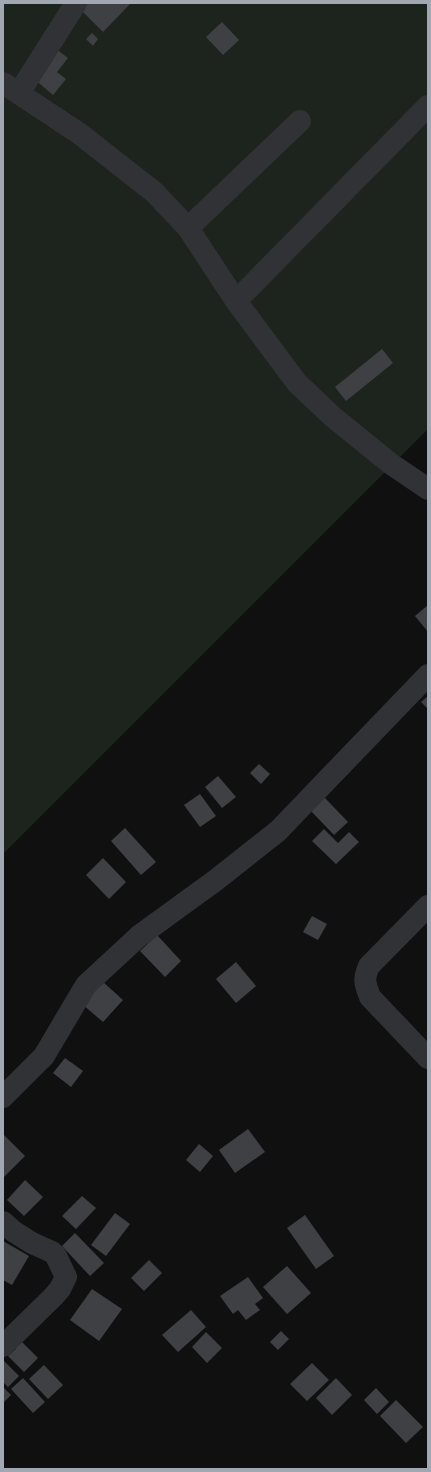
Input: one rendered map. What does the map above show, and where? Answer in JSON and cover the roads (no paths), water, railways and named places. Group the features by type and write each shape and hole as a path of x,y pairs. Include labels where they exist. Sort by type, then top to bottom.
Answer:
{"street":[{"path":"76,3 11,88 80,134 154,192 188,228 236,301 297,383 356,436 391,464 428,490"},
{"path":"236,301 428,106"},
{"path":"188,228 300,122"},
{"path":"3,1097 44,1056 86,985 140,936 216,880 278,831 428,675"},
{"path":"428,906 369,966 365,976 370,997 428,1058"},
{"path":"3,1222 32,1243 52,1252 56,1256 66,1277 60,1289 53,1297 3,1346"}]}
